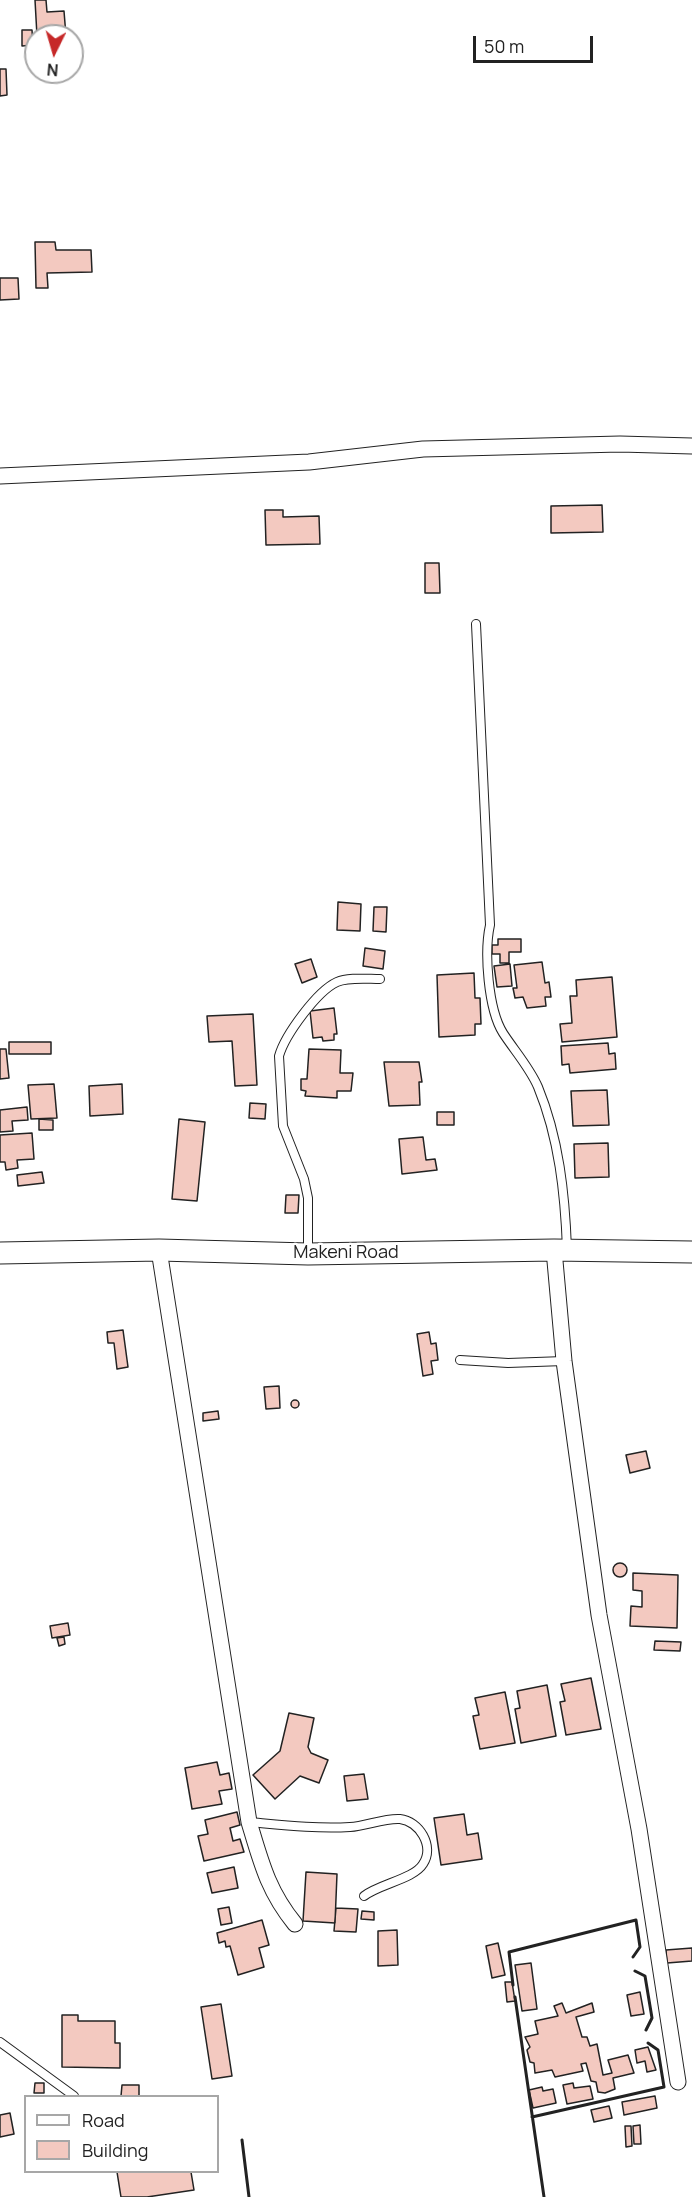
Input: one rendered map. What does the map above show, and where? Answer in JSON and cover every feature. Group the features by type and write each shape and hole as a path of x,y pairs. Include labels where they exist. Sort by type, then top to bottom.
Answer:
{"main road":[{"name":"Makeni Road","path":"0,1253 159,1250 308,1254 561,1250 692,1252"}],"street":[{"path":"0,476 309,462 423,449 620,444 692,446"},
{"path":"159,1250 204,1548 249,1822 266,1878 277,1903 295,1924"},
{"path":"561,1250 564,1361 599,1615 639,1829 678,2082"}],"lane":[{"path":"476,624 490,925 487,939 488,976 501,1030 537,1086 551,1130 566,1205 561,1250"},
{"path":"308,1254 308,1198 304,1179 283,1126 279,1056 282,1047 309,1007 330,986 339,981 380,979"},
{"path":"460,1360 508,1364 564,1361"},
{"path":"249,1822 325,1827 351,1827 400,1819 412,1823 420,1829 425,1841 426,1856 423,1865 413,1872 373,1889 364,1896"},
{"path":"0,2042 71,2095"}],"building":[{"path":"35,0 46,0 47,12 64,11 65,24 36,24"},
{"path":"22,30 24,30 24,46 22,46"},
{"path":"0,69 6,69 7,95 0,96"},
{"path":"35,242 55,242 56,250 91,250 92,272 47,273 48,288 36,288"},
{"path":"0,278 18,278 19,299 0,300"},
{"path":"602,505 603,532 551,533 551,506"},
{"path":"265,510 283,510 283,517 319,516 320,544 266,545"},
{"path":"425,563 439,563 440,593 425,593"},
{"path":"338,902 361,904 360,931 337,930"},
{"path":"374,907 387,907 386,932 373,931"},
{"path":"498,939 521,939 521,952 509,952 509,963 500,963 500,954 492,954 492,945 498,945"},
{"path":"365,948 385,951 383,969 363,966"},
{"path":"311,959 317,977 302,983 295,964"},
{"path":"542,962 545,983 549,982 551,997 545,997 546,1006 527,1008 523,997 515,998 513,988 517,988 514,965"},
{"path":"510,964 512,986 497,987 494,966"},
{"path":"474,973 475,998 480,998 481,1024 475,1024 475,1035 439,1037 437,975"},
{"path":"612,977 617,1037 562,1042 560,1024 572,1023 570,996 577,996 576,980"},
{"path":"334,1008 337,1034 334,1034 334,1040 323,1041 322,1037 313,1038 310,1011"},
{"path":"253,1014 257,1085 235,1086 232,1041 209,1042 207,1016"},
{"path":"9,1042 51,1042 51,1054 9,1054"},
{"path":"608,1043 609,1054 615,1053 616,1069 570,1073 569,1064 562,1065 561,1046"},
{"path":"0,1049 6,1049 9,1078 0,1079"},
{"path":"309,1049 341,1050 340,1073 353,1073 351,1091 337,1091 337,1098 305,1096 306,1091 301,1090 301,1079 307,1079"},
{"path":"384,1062 419,1062 422,1082 419,1082 420,1105 389,1106"},
{"path":"54,1084 57,1118 31,1119 28,1085"},
{"path":"122,1084 123,1114 90,1116 89,1086"},
{"path":"607,1090 609,1125 573,1126 571,1091"},
{"path":"250,1103 266,1104 265,1119 249,1118"},
{"path":"27,1107 28,1120 12,1121 13,1131 0,1132 0,1110"},
{"path":"437,1112 454,1112 454,1125 437,1125"},
{"path":"39,1119 53,1120 53,1130 39,1130"},
{"path":"179,1119 205,1122 197,1201 172,1199"},
{"path":"32,1133 34,1159 17,1160 18,1168 6,1170 5,1162 0,1162 0,1135"},
{"path":"423,1137 426,1160 435,1159 437,1170 402,1174 399,1139"},
{"path":"608,1143 609,1177 575,1178 574,1144"},
{"path":"42,1172 44,1183 18,1186 17,1175"},
{"path":"286,1195 299,1195 298,1213 285,1213"},
{"path":"123,1330 128,1367 117,1369 114,1343 108,1343 107,1332"},
{"path":"429,1332 431,1344 436,1343 438,1360 431,1361 433,1374 423,1376 417,1334"},
{"path":"279,1386 280,1408 266,1409 264,1387"},
{"path":"295,1400 299,1404 295,1408 291,1404"},
{"path":"218,1411 219,1419 203,1421 203,1413"},
{"path":"646,1451 650,1468 630,1473 626,1455"},
{"path":"620,1563 625,1565 627,1570 625,1575 620,1577 615,1575 613,1570 615,1565"},
{"path":"633,1573 678,1575 677,1628 630,1626 631,1606 642,1607 642,1591 633,1590"},
{"path":"68,1623 70,1635 52,1638 50,1626"},
{"path":"64,1637 65,1644 59,1646 57,1638"},
{"path":"655,1641 681,1642 680,1651 654,1650"},
{"path":"591,1678 601,1729 566,1735 560,1702 565,1701 561,1684"},
{"path":"547,1685 556,1736 521,1743 515,1709 520,1708 517,1691"},
{"path":"505,1692 515,1743 480,1749 473,1716 479,1715 475,1698"},
{"path":"289,1713 314,1718 308,1747 311,1753 328,1760 319,1783 300,1776 275,1799 253,1775 280,1751"},
{"path":"217,1762 220,1775 229,1773 232,1789 219,1791 222,1804 192,1809 185,1768"},
{"path":"364,1774 368,1799 347,1801 344,1776"},
{"path":"237,1812 240,1825 230,1828 233,1841 240,1839 244,1852 204,1861 198,1836 208,1834 205,1820"},
{"path":"464,1814 467,1835 478,1833 482,1859 441,1865 434,1818"},
{"path":"234,1867 238,1888 212,1893 207,1873"},
{"path":"306,1872 337,1874 335,1923 303,1921"},
{"path":"229,1907 232,1923 221,1925 218,1909"},
{"path":"336,1908 358,1909 356,1932 334,1931"},
{"path":"362,1911 374,1912 374,1920 361,1919"},
{"path":"262,1920 269,1945 259,1948 264,1967 238,1975 230,1946 226,1947 225,1941 219,1943 217,1933"},
{"path":"397,1930 398,1965 378,1966 378,1931"},
{"path":"498,1943 505,1975 492,1978 486,1946"},
{"path":"692,1948 692,1961 667,1963 666,1950"},
{"path":"531,1963 537,2009 522,2011 515,1965"},
{"path":"505,1982 512,1982 515,2001 507,2002"},
{"path":"640,1992 644,2014 631,2016 627,1995"},
{"path":"562,2003 566,2013 592,2003 594,2012 576,2017 582,2037 587,2037 590,2046 597,2044 603,2075 612,2073 608,2060 628,2055 634,2073 613,2078 615,2089 605,2093 598,2092 596,2082 591,2081 586,2063 581,2064 583,2071 555,2077 552,2070 535,2073 534,2063 530,2062 527,2050 530,2047 525,2037 538,2034 535,2021 558,2016 554,2006"},
{"path":"221,2004 232,2076 212,2079 201,2007"},
{"path":"62,2015 78,2015 78,2021 115,2021 115,2043 120,2043 120,2068 62,2067"},
{"path":"648,2047 656,2070 647,2072 645,2061 637,2063 635,2050"},
{"path":"35,2083 44,2083 44,2093 34,2093"},
{"path":"573,2083 574,2088 590,2086 593,2099 567,2104 563,2085"},
{"path":"122,2085 139,2085 139,2095 121,2095"},
{"path":"542,2087 543,2091 553,2089 556,2103 533,2108 529,2090"},
{"path":"655,2096 657,2108 624,2115 622,2102"},
{"path":"609,2106 612,2118 594,2122 591,2110"},
{"path":"10,2113 14,2134 0,2137 0,2115"},
{"path":"640,2125 641,2144 634,2144 633,2126"},
{"path":"625,2126 631,2126 632,2146 626,2147"},
{"path":"117,2173 191,2173 194,2190 147,2197 121,2197"}],"wall":[{"path":"513,1985 509,1952 636,1920 640,1947 633,1957"},
{"path":"635,1971 645,1976 652,2018 646,2030"},
{"path":"515,1997 544,2197"},
{"path":"532,2117 664,2087 658,2050 648,2043"},
{"path":"242,2140 249,2197"}]}
